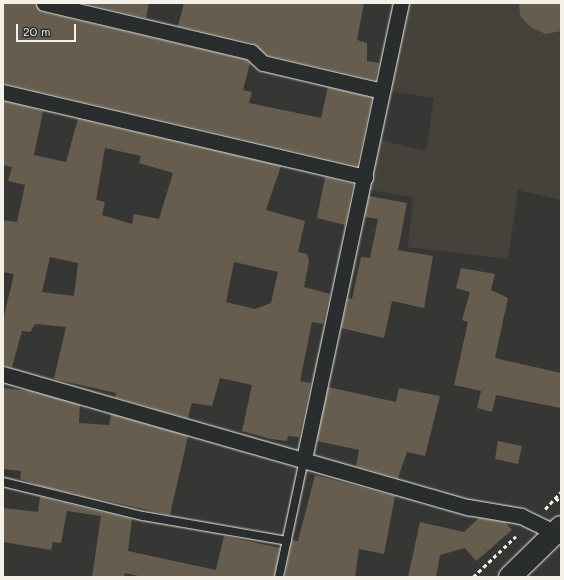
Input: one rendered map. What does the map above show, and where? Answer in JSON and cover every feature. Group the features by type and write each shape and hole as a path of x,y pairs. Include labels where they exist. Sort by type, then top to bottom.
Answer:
{"main road":[{"path":"510,577 559,532"}],"street":[{"path":"44,3 251,52 262,63 382,90"},
{"path":"304,459 365,176 400,3"},
{"path":"3,92 365,176"},
{"path":"3,374 468,507 521,516 559,532"}],"lane":[{"path":"279,577 304,459"},
{"path":"3,482 143,516 287,541"}],"path":[{"path":"543,511 561,492"},
{"path":"556,498 561,503"},
{"path":"473,577 516,536"}],"shaded area":[{"path":"407,3 561,3 561,200 518,190 508,259 408,247 413,197 370,190 380,140 426,151 434,98 390,91"}],"building":[{"path":"3,3 35,3 42,12 247,60 250,63 243,90 252,92 249,103 321,118 328,87 372,98 357,166 3,83"},
{"path":"83,3 149,3 146,18"},
{"path":"184,3 364,3 357,40 367,43 367,61 379,63 375,80 267,55 253,43 178,26"},
{"path":"519,3 561,3 561,31 545,34 531,27 520,16"},
{"path":"3,101 43,111 34,155 66,162 78,119 281,166 266,210 305,221 298,252 307,254 309,261 304,287 330,294 323,324 312,322 300,381 311,383 299,437 288,436 287,441 271,439 242,431 252,385 220,378 212,406 192,403 188,418 115,397 116,393 54,379 66,327 35,324 30,332 22,331 12,367 3,365 3,320 14,274 3,272 3,220 17,222 25,185 8,181 12,167 3,165","holes":["105,148 141,156 139,163 173,173 159,219 134,214 132,224 102,215 105,202 96,200","50,257 78,263 74,296 42,292","234,262 278,272 271,303 255,309 226,302"]},
{"path":"325,177 353,184 345,225 317,218"},
{"path":"369,196 407,203 398,250 433,256 424,308 392,301 384,338 341,328 348,298 352,299 361,257 370,258 378,219 365,217"},
{"path":"461,268 495,274 491,290 508,298 495,358 561,373 561,408 496,395 492,412 477,408 481,391 454,385 468,322 462,320 470,292 456,288"},
{"path":"328,387 396,402 399,388 440,396 425,456 407,452 398,478 356,466 359,450 317,441"},
{"path":"3,388 30,391 80,405 79,423 109,425 111,414 188,436 170,515 41,486 20,479 21,471 3,469"},
{"path":"498,441 522,446 518,464 495,459"},
{"path":"315,475 395,496 384,554 359,549 355,577 285,577 292,540 298,541"},
{"path":"40,497 132,519 128,551 216,570 224,536 280,548 274,577 143,577 125,573 124,577 92,577 101,516 67,511 61,543 53,542 51,550 3,542 3,508 38,512"},
{"path":"479,518 505,522 512,530 476,561 465,548 440,555 436,577 408,577 420,522 464,532"}]}
